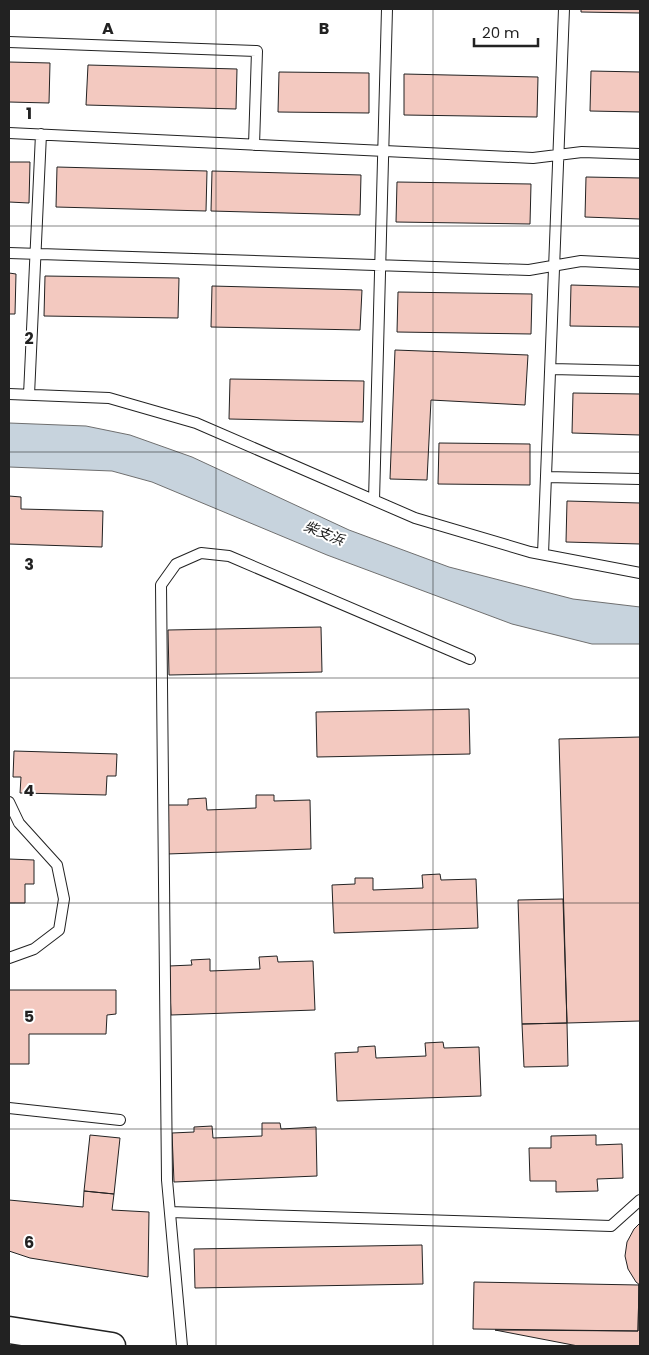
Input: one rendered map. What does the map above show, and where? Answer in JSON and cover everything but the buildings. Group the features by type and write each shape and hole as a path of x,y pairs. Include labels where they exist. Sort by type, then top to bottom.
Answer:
{"main road":[{"path":"9,1330 112,1346"}],"lane":[{"path":"374,500 388,9"},
{"path":"543,554 560,155 564,9"},
{"path":"9,42 258,52 254,145"},
{"path":"9,133 533,158 582,152 640,154"},
{"path":"28,395 41,134"},
{"path":"9,254 529,270 581,261 640,264"},
{"path":"551,369 640,371"},
{"path":"9,394 109,398 196,423 415,518 543,554 640,573"},
{"path":"546,476 640,479"},
{"path":"182,1346 167,1180 161,585 176,564 201,553 229,556 470,660"},
{"path":"9,802 19,824 58,865 64,899 59,930 34,949 9,958"},
{"path":"9,1108 120,1120"},
{"path":"170,1212 611,1226 640,1200"}],"water":[{"name":"柴支浜","path":"9,423 86,426 130,435 192,457 349,530 449,567 573,599 640,607 640,644 592,644 512,624 327,555 152,482 112,471 9,467"}]}
